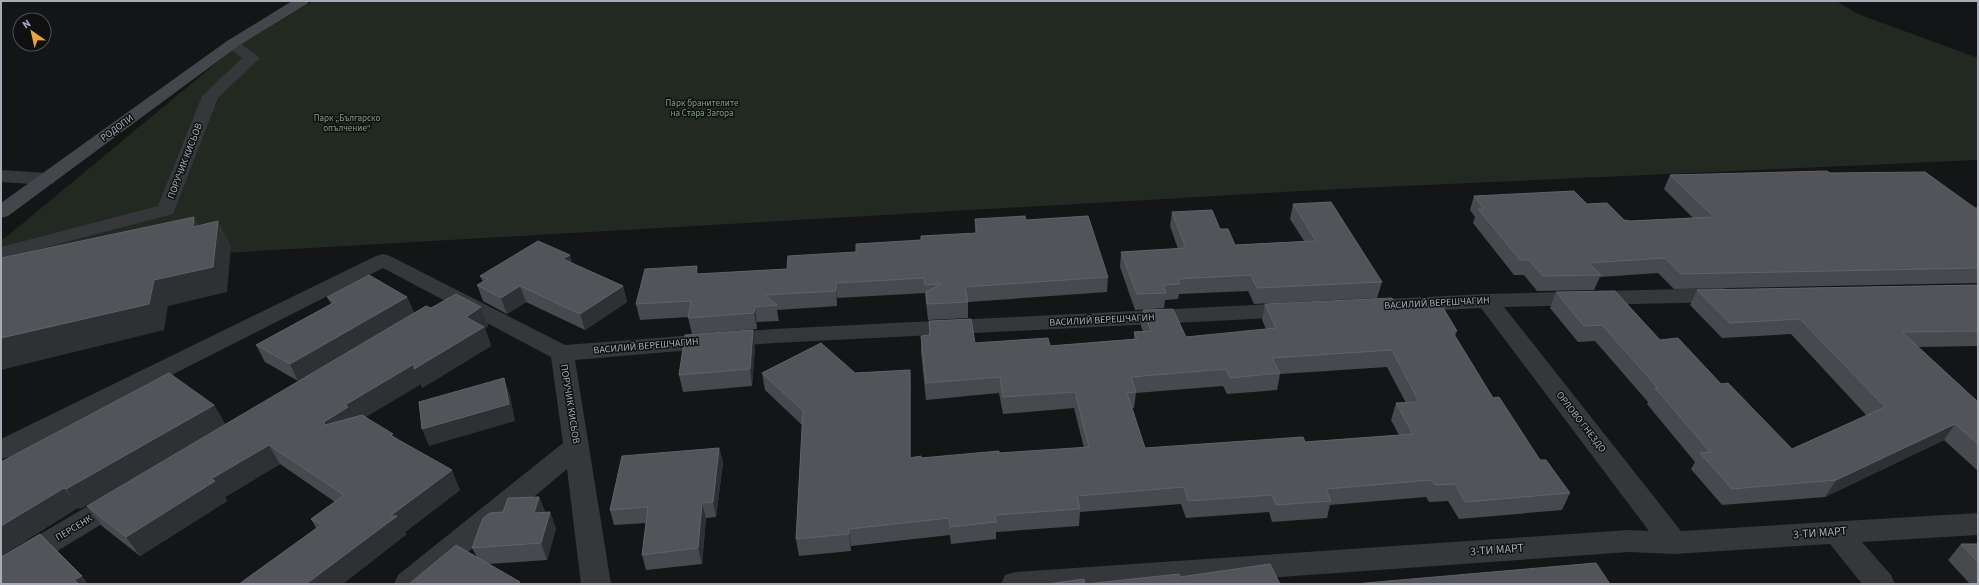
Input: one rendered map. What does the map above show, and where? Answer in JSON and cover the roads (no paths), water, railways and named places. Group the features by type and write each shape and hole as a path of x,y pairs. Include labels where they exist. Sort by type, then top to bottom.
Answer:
{"street":[{"name":"РОДОПИ","path":"1,212 232,44 302,1"},
{"name":"ПОРУЧИК КИСЬОВ","path":"1,253 166,210 210,96 252,58 232,44"},
{"path":"1,176 47,179"},
{"name":"ПОРУЧИК КИСЬОВ","path":"1,450 383,260 446,305 562,353 577,446 596,584"},
{"name":"ВАСИЛИЙ ВЕРЕШЧАГИН","path":"1344,308 1487,301 1743,295"},
{"name":"ОРЛОВО ГНЕЗДО","path":"1487,301 1674,543"},
{"name":"ВАСИЛИЙ ВЕРЕШЧАГИН","path":"562,353 774,336 1313,309"},
{"path":"409,584 577,446"},
{"name":"ПЕРСЕНК","path":"1,571 137,490"},
{"name":"3-ТИ МАРТ","path":"1016,584 1621,541 1674,543 1978,524"},
{"path":"1836,532 1880,584"}],"park label":[{"name":"Парк бранителите на Стара Загора","path":"702,108"},
{"name":"Парк „Българско опълчение“","path":"347,124"}]}
